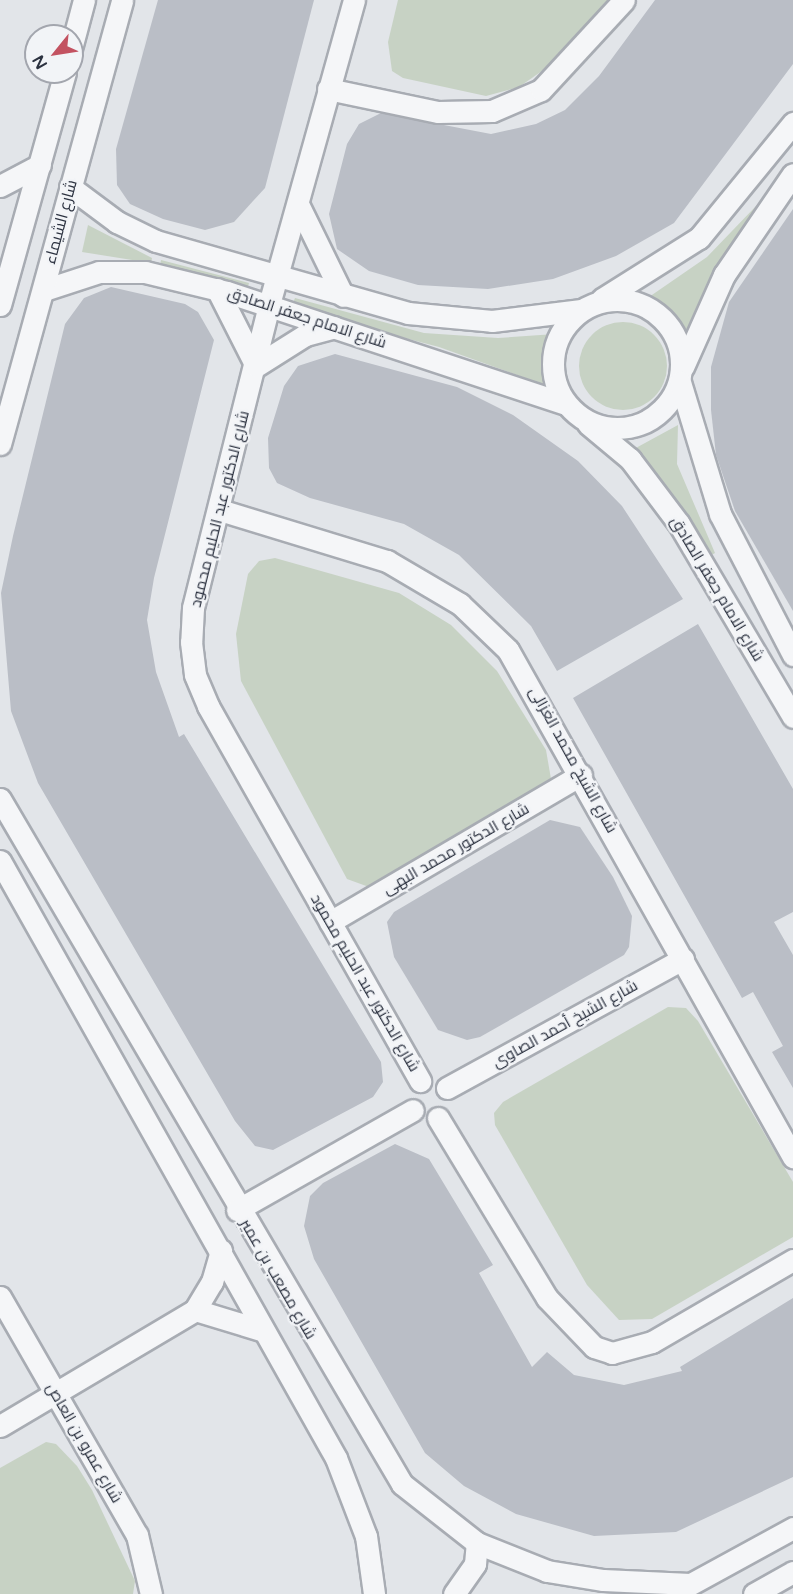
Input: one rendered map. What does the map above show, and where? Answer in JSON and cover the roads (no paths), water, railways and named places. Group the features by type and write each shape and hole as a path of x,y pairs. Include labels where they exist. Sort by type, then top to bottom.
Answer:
{"street":[{"path":"78,24 84,0"},
{"name":"شارع الشيماء","path":"0,444 122,0"},
{"name":"شارع الدكتور عبد الحليم محمود","path":"354,0 328,89 299,206 269,305 220,510 193,608 195,675 420,1081"},
{"path":"328,89 438,112 492,111 541,90 624,0"},
{"path":"0,305 5,263 40,165 62,84"},
{"path":"793,123 699,238 588,307 556,343 553,364 574,411 620,429 639,425 657,415 681,376 724,275 793,174"},
{"path":"0,186 40,165"},
{"name":"شارع الامام جعفر الصادق","path":"70,187 117,222 156,241 278,275 343,296 452,320 533,319 588,307"},
{"path":"299,206 343,296"},
{"name":"شارع الامام جعفر الصادق","path":"44,290 122,269 217,289 334,327 574,411 630,459 679,524 793,717"},
{"path":"217,289 256,366 279,348 334,327"},
{"path":"588,307 638,302 657,313 672,329 681,376"},
{"name":"شارع الامام جعفر الصادق","path":"681,376 720,514 793,655"},
{"name":"شارع الشيخ محمد الغزالى","path":"220,510 387,561 460,604 508,650 581,775 793,1157"},
{"name":"شارع الدكتور محمد البهى","path":"330,922 581,775"},
{"name":"شارع مصعب بن عمير","path":"0,799 385,1463 421,1504 477,1543 576,1577 681,1589"},
{"path":"0,861 221,1250 348,1485 378,1591"},
{"name":"شارع الشيخ أحمد الصاوى","path":"447,1088 683,959"},
{"path":"430,1079 447,1088 449,1105 438,1118 424,1119 413,1110 410,1094 420,1081 430,1079"},
{"path":"237,1210 413,1110"},
{"path":"438,1118 547,1298 594,1347 612,1353 652,1342 793,1260"},
{"path":"0,1426 195,1310 212,1282 221,1250"},
{"name":"شارع عمرو بن العاص","path":"0,1297 137,1535 151,1594"},
{"path":"195,1310 264,1331"},
{"path":"681,1589 793,1528"},
{"path":"454,1594 475,1564 477,1543"},
{"path":"754,1594 793,1572"}]}
